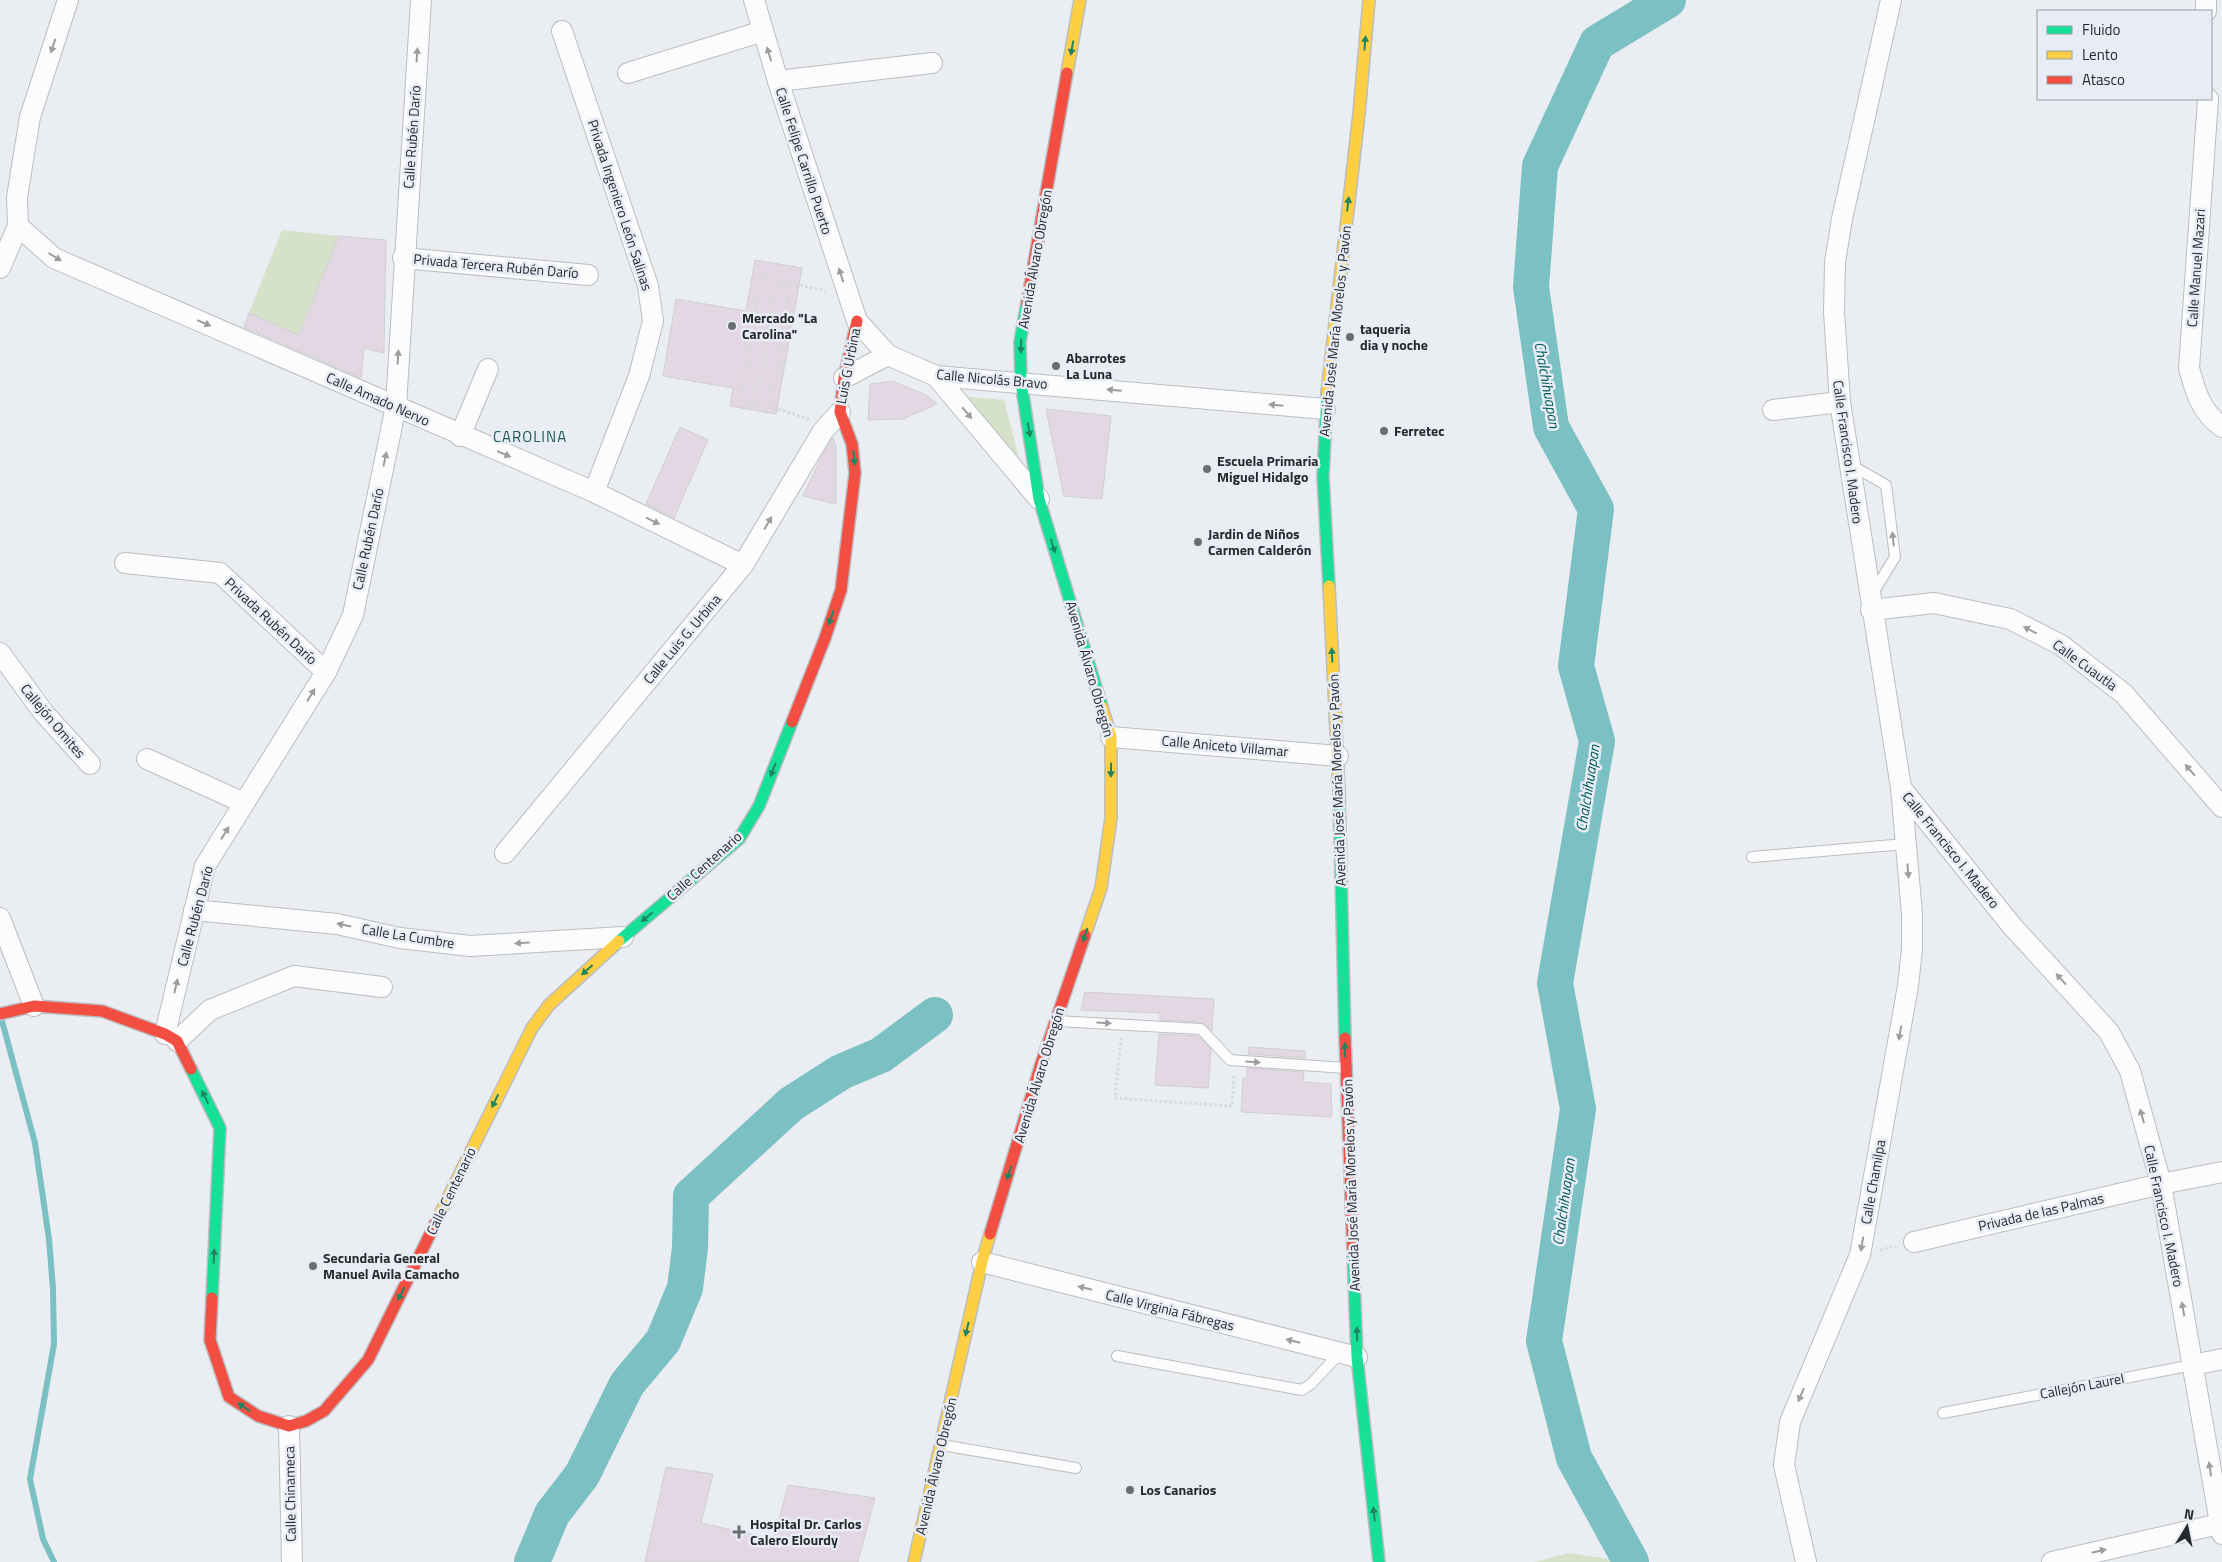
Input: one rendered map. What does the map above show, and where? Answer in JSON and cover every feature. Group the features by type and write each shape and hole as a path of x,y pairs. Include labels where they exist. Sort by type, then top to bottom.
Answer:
{"main road":[{"name":"Avenida Álvaro Obregón","path":"914,1562 982,1262 1056,1020 1101,888 1111,818 1111,737 1039,499 1022,382 1020,342 1080,0"},
{"name":"Avenida José María Morelos y Pavón","path":"1369,0 1359,114 1325,409 1323,477 1338,756 1346,1068 1349,1355 1378,1562"},
{"name":"Luis G Urbina","path":"840,412 844,378 857,321"},
{"name":"Calle Centenario","path":"289,1426 306,1422 324,1411 368,1360 532,1028 549,1005 623,937 739,839 759,806 825,638 841,590 855,472 852,444 840,412"},
{"path":"0,1014 28,1007 102,1011 171,1038 220,1128 210,1340 229,1397 258,1416 289,1426"}],"street":[{"path":"0,268 18,226 17,197 30,118 68,0"},
{"name":"Calle Rubén Darío","path":"171,1038 194,910 205,866 326,672 353,615 396,406 421,0"},
{"name":"Calle Felipe Carrillo Puerto","path":"754,0 778,81 857,321"},
{"name":"Calle Francisco I. Madero","path":"1891,0 1842,220 1835,262 1834,312 1840,402 1870,604 1901,788 2012,926 2109,1032 2130,1070 2160,1184 2221,1529"},
{"name":"Privada Ingeniero León Salinas","path":"562,31 648,286 653,321 639,376 594,492"},
{"path":"628,74 762,31"},
{"path":"778,81 932,63"},
{"name":"Calle Manuel Mazari","path":"2213,109 2189,368 2196,397 2214,421 2222,427"},
{"path":"0,238 18,226"},
{"name":"Calle Amado Nervo","path":"18,226 54,258 396,406 460,436 594,492 743,564"},
{"name":"Privada Tercera Rubén Darío","path":"404,258 588,275"},
{"name":"Calle Nicolás Bravo","path":"857,321 888,355 936,376 1325,409"},
{"path":"844,378 888,355"},
{"path":"460,436 488,369"},
{"path":"936,376 1039,499"},
{"path":"1773,410 1840,402"},
{"name":"Calle Luis G. Urbina","path":"505,853 743,564 823,431 840,412"},
{"name":"Privada Rubén Darío","path":"125,564 220,573 326,672"},
{"name":"Calle Cuautla","path":"1870,604 1934,603 2010,620 2061,645 2124,694 2222,807"},
{"name":"Callejón Omites","path":"0,653 43,712 90,764"},
{"name":"Calle Aniceto Villamar","path":"1111,737 1338,756"},
{"path":"147,759 244,803"},
{"name":"Calle Chamilpa","path":"1806,1562 1784,1465 1790,1422 1860,1255 1908,986 1912,949 1912,914 1901,788"},
{"name":"Calle La Cumbre","path":"194,910 337,924 400,938 470,946 623,937"},
{"path":"0,918 28,1007"},
{"path":"171,1038 210,1010 294,976 382,987"},
{"name":"Privada de las Palmas","path":"1914,1242 2160,1184 2222,1172"},
{"name":"Calle Virginia Fábregas","path":"982,1262 1349,1355"},
{"name":"Callejón Laurel","path":"2193,1365 2222,1359"},
{"name":"Calle Chinameca","path":"289,1426 292,1562"},
{"path":"2052,1562 2221,1529"}],"lane":[{"path":"1849,464 1886,485 1895,557 1870,604"},
{"path":"1752,857 1906,844"},
{"path":"1056,1020 1201,1029 1230,1060 1346,1068"},
{"path":"1117,1356 1302,1390 1349,1355"},
{"name":"Callejón Laurel","path":"1943,1414 2193,1365"},
{"path":"941,1445 1076,1468"}],"path":[{"path":"815,421 740,400 762,277 830,292"},
{"path":"755,403 777,280"},
{"path":"770,407 791,283"},
{"path":"1122,1024 1115,1098 1232,1106 1234,1074 1240,1074"},
{"path":"1860,1255 1914,1242"}],"green space":[{"path":"282,230 339,236 298,335 249,313"},
{"path":"961,396 1004,400 1020,463"},
{"path":"1569,1553 1629,1562 1534,1562"}],"building":[{"path":"339,236 386,240 384,353 364,348 361,378 244,327 249,313 299,335"},
{"name":"Mercado \"La Carolina\"","path":"755,260 802,268 776,414 730,406 733,388 663,376 676,299 746,311"},
{"path":"892,381 926,395 937,404 903,419 868,420 870,384"},
{"path":"1046,409 1111,416 1102,499 1064,496"},
{"path":"680,427 708,440 674,518 646,504"},
{"path":"833,438 836,447 836,504 803,496"},
{"path":"1085,992 1214,999 1212,1031 1201,1022 1160,1020 1160,1013 1081,1010"},
{"path":"1159,1034 1198,1036 1211,1049 1208,1088 1155,1085"},
{"path":"1249,1047 1305,1051 1305,1058 1248,1054"},
{"path":"1247,1068 1304,1072 1303,1082 1331,1084 1332,1117 1241,1112 1243,1078 1247,1078"},
{"path":"666,1467 713,1474 701,1523 774,1539 788,1485 875,1498 858,1562 645,1562"}],"waterway":[{"name":"Chalchihuapan","path":"1631,1562 1574,1458 1544,1341 1578,1109 1555,983 1597,741 1576,666 1596,509 1551,427 1531,287 1540,166 1597,43 1668,0"},
{"path":"532,1562 552,1514 582,1475 627,1384 663,1341 685,1288 690,1248 691,1196 791,1104 841,1072 881,1055 935,1015"},
{"path":"2,1021 35,1143 49,1239 53,1289 54,1344 30,1479 43,1539 54,1562"}],"traffic: fast":[{"path":"1027,303 1020,342 1021,382 1039,499 1102,707"},
{"path":"1327,393 1323,477 1329,586"},
{"path":"619,941 739,839 759,806 792,722"},
{"path":"1339,792 1345,1038"},
{"path":"191,1069 220,1128 212,1298"},
{"path":"1353,1251 1357,1357 1379,1562"}],"traffic: slow":[{"path":"1067,73 1080,0"},
{"path":"1327,393 1359,114 1369,0"},
{"path":"1329,586 1339,792"},
{"path":"1085,935 1101,888 1111,818 1111,737 1102,707"},
{"path":"437,1220 532,1028 549,1005 619,941"},
{"path":"914,1562 990,1234"}],"traffic: jam":[{"path":"1027,303 1067,73"},
{"path":"792,722 825,638 841,590 855,473 852,444 840,412 844,378 857,321"},
{"path":"990,1234 1041,1064 1085,935"},
{"path":"0,1014 34,1006 102,1011 165,1034 177,1041 191,1069"},
{"path":"1345,1038 1353,1251"},
{"path":"212,1298 210,1340 229,1397 258,1416 289,1426 306,1421 324,1411 368,1360 437,1220"}],"place":[{"name":"Mercado \"La Carolina\"","path":"732,326"},
{"name":"taqueria dia y noche","path":"1350,337"},
{"name":"Abarrotes La Luna","path":"1056,366"},
{"name":"Ferretec","path":"1384,431"},
{"name":"Escuela Primaria Miguel Hidalgo","path":"1207,469"},
{"name":"Jardin de Niños Carmen Calderón","path":"1198,542"},
{"name":"Secundaria General Manuel Avila Camacho","path":"313,1266"},
{"name":"Los Canarios","path":"1130,1490"},
{"name":"Hospital Dr. Carlos Calero Elourdy","path":"739,1532"}],"district":[{"name":"CAROLINA","path":"530,437"}]}
